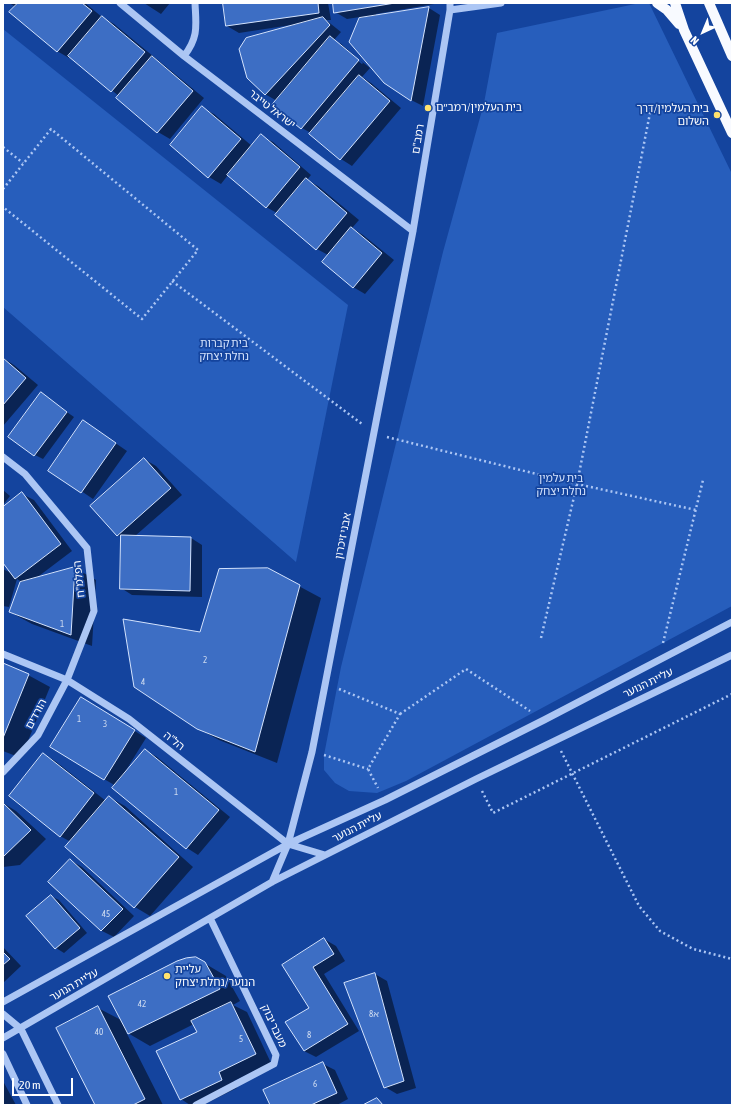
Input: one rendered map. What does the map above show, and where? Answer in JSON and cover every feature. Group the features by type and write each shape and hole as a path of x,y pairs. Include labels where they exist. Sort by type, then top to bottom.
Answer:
{"main road":[{"path":"657,3 667,10 684,30"},
{"path":"675,3 684,30 732,133"},
{"path":"708,3 732,56"}],"street":[{"name":"ישראל טייבר","path":"120,3 184,56 413,231"},
{"path":"184,56 194,44 196,29 195,3"},
{"path":"450,7 501,3"},
{"name":"רמב\"ם","path":"413,231 450,7"},
{"name":"אבני זיכרון","path":"272,882 288,844 312,752 375,434 413,231"},
{"name":"הפלמ\"ח","path":"3,457 25,474 87,548 94,611 66,680"},
{"name":"עליית הנוער","path":"3,1002 288,844 385,800 544,720 732,622"},
{"name":"הל\"ה","path":"3,654 66,680 129,719 288,844 326,855"},
{"name":"עליית הנוער","path":"3,1038 21,1029 272,882 476,779 732,655"},
{"name":"הורדים","path":"3,772 38,735 66,680"},
{"name":"מעבר יבוק","path":"196,1105 274,1064 276,1055 210,918"},
{"path":"3,1014 21,1029 58,1105"},
{"path":"3,1054 27,1105"}],"path":[{"path":"542,638 577,484 651,108"},
{"path":"3,189 51,130 198,250 142,318 3,207"},
{"path":"3,147 23,163"},
{"path":"172,281 375,434 577,484 696,510"},
{"path":"659,661 703,480"},
{"path":"368,769 400,714 466,669 544,720"},
{"path":"325,683 400,714"},
{"path":"476,779 493,813 732,694"},
{"path":"556,740 639,906 660,930 693,949 732,960"},
{"path":"312,752 368,769 385,800"}],"green space":[{"name":"בית עלמין נחלת יצחק","path":"640,3 649,3 732,174 732,606 406,781 377,793 349,791 335,783 324,770 324,755 341,667 443,252 484,103 497,33"},
{"name":"בית קברות נחלת יצחק","path":"3,29 348,305 296,562 3,307"}],"building":[{"path":"18,3 82,3 92,11 57,52 9,12"},
{"path":"223,3 318,3 319,13 226,26"},
{"path":"333,3 395,3 334,13"},
{"path":"429,7 411,101 384,83 349,42 359,18"},
{"path":"102,16 145,52 111,92 68,56"},
{"path":"323,17 330,25 265,95 247,78 239,49 246,38"},
{"path":"330,36 359,60 301,129 272,105"},
{"path":"152,56 193,91 157,133 116,98"},
{"path":"359,75 390,101 340,160 309,134"},
{"path":"202,106 241,139 208,178 170,145"},
{"path":"261,134 300,167 266,208 227,175"},
{"path":"306,178 347,213 316,250 275,215"},
{"path":"351,227 382,253 353,288 322,262"},
{"path":"3,358 26,378 3,405"},
{"path":"41,392 67,412 34,456 8,437"},
{"path":"83,420 116,443 81,493 48,471"},
{"path":"144,458 171,488 117,536 90,506"},
{"path":"22,492 61,544 15,579 3,563 3,507"},
{"path":"121,535 191,537 190,591 120,589"},
{"path":"75,567 71,635 9,612 20,582"},
{"path":"268,568 300,585 255,752 197,729 134,687 123,619 200,632 219,569"},
{"path":"3,663 29,674 3,738"},
{"path":"81,697 135,730 104,780 50,747"},
{"path":"145,749 219,810 186,849 112,788"},
{"path":"43,753 94,793 60,837 9,796"},
{"path":"109,796 179,857 134,908 65,847"},
{"path":"3,803 31,830 3,857"},
{"path":"70,859 123,909 101,931 48,882"},
{"path":"51,895 80,928 55,949 26,916"},
{"path":"324,938 334,954 313,967 348,1024 304,1051 285,1022 309,1008 282,965"},
{"path":"3,952 10,959 3,965"},
{"path":"196,957 205,962 220,989 128,1034 108,996 177,961"},
{"path":"375,973 404,1081 384,1088 344,983"},
{"path":"231,1002 256,1054 219,1072 222,1080 180,1100 156,1051 197,1032 191,1021"},
{"path":"98,1006 145,1099 133,1105 95,1105 56,1028"},
{"path":"323,1062 337,1093 311,1105 270,1105 263,1090"},
{"path":"377,1098 383,1105 363,1105"}],"place":[{"name":"בית העלמין/רמב״ם","path":"428,108"},
{"name":"בית העלמין/דרך השלום","path":"717,115"},
{"name":"עליית הנוער/נחלת יצחק","path":"167,976"}]}
